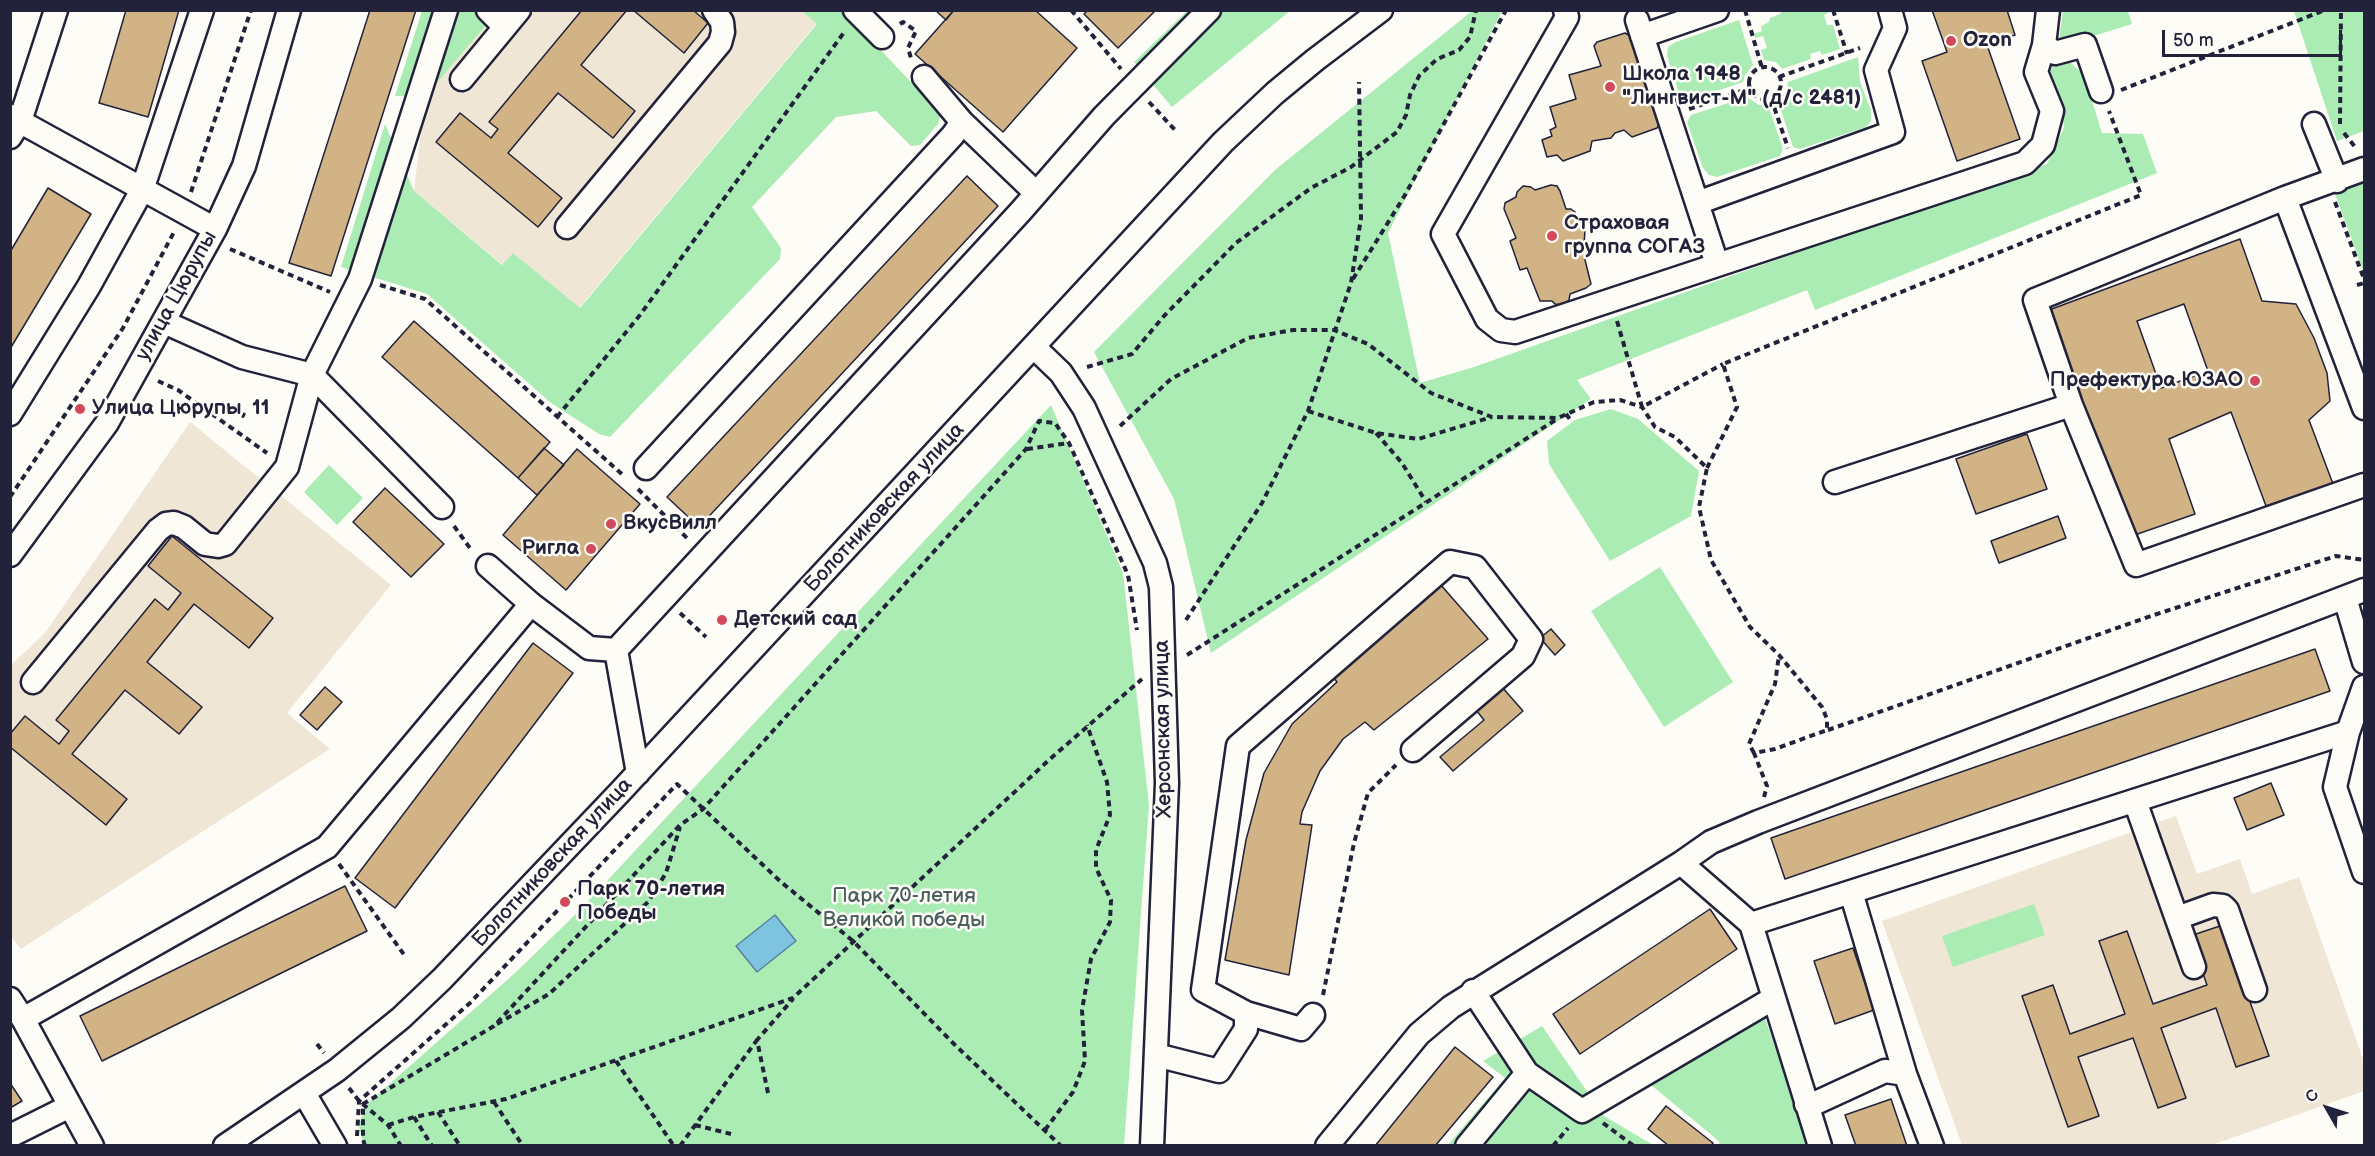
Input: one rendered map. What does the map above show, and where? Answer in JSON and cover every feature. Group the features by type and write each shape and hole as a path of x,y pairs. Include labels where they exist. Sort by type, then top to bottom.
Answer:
{"street":[{"path":"56,10 14,124 214,229"},
{"path":"10,414 89,286 142,190 202,10"},
{"name":"улица Цюрупы","path":"10,555 107,423 214,229 244,166 289,10"},
{"path":"33,682 165,524 174,523 184,527 205,544 218,546 225,544 287,468 312,375 360,279 446,10"},
{"path":"462,78 512,19 488,10"},
{"path":"567,227 720,43 723,32 722,22 714,10"},
{"path":"616,650 1104,116 1209,10"},
{"name":"Болотниковская улица","path":"225,1146 337,1070 401,1018 442,979 638,773 1223,142 1283,86 1381,10"},
{"path":"1565,10 1567,17 1443,234 1487,319 1501,330 1515,332 2025,163 2043,146 2052,111 2036,72 2044,45 2048,10"},
{"path":"1717,10 1639,28 1717,264"},
{"path":"1697,202 1893,132 1876,70 1895,28 1890,10"},
{"path":"856,12 882,37"},
{"path":"2044,45 2055,54 2085,45 2108,97"},
{"path":"924,77 962,122 1036,193"},
{"path":"646,468 962,122"},
{"path":"2314,124 2333,182"},
{"path":"2361,160 2333,182 2285,198 2035,300 2071,405 2136,565 2364,485"},
{"path":"2285,198 2364,408"},
{"path":"164,322 242,357 312,375 442,507"},
{"name":"Херсонская улица","path":"1034,347 1061,373 1084,408 1155,563 1161,587 1167,783 1152,1146"},
{"path":"1835,482 2071,405"},
{"path":"1313,1015 1301,1029 1246,1013 1203,990 1238,746 1450,562 1475,567 1531,639 1522,656 1413,750"},
{"path":"488,566 531,604 590,648 616,650"},
{"path":"1328,1146 1419,1034 1473,991 1681,863 1711,842 2355,594 2364,662"},
{"path":"23,1018 327,847 531,604"},
{"path":"616,650 638,773"},
{"path":"2364,687 2348,732 2335,787 2364,872"},
{"path":"1751,924 2348,732"},
{"path":"2135,801 2194,968"},
{"path":"1681,863 1751,924 1820,1146"},
{"path":"1851,892 1905,1074 1932,1146"},
{"path":"2177,918 2213,905 2223,906 2227,910 2255,990"},
{"path":"1473,991 1527,1073 1582,1111 1774,998"},
{"path":"10,999 23,1018 92,1146"},
{"path":"1156,1055 1220,1071 1246,1029 1246,1013"},
{"path":"1806,1104 1809,1106 1885,1071 1905,1074"},
{"path":"1467,1146 1527,1073"},
{"path":"304,1093 335,1146"},
{"path":"10,1136 70,1106"}],"path":[{"path":"10,497 123,328 184,213 251,10"},
{"path":"1087,367 1132,354 1164,316 1236,243 1311,188 1351,167 1397,132 1406,115 1410,95 1419,76 1437,59 1459,50 1470,37 1476,10"},
{"path":"1351,283 1405,195 1506,10"},
{"path":"1745,10 1762,68"},
{"path":"1833,10 1846,54"},
{"path":"1186,656 1566,414 1594,402 1620,400 1642,407 1724,364 2141,195 2108,97 2325,10"},
{"path":"2341,10 2340,128 2361,160"},
{"path":"557,417 640,315 856,12"},
{"path":"882,37 903,22 916,31 908,48 913,65 924,77"},
{"path":"1779,77 1892,36"},
{"path":"1762,68 1772,70 1779,77 1778,91 1771,98 1756,97 1750,88 1750,78 1753,73 1762,68"},
{"path":"1186,620 1262,503 1308,411 1351,283 1361,218 1359,82"},
{"path":"1669,116 1750,88"},
{"path":"1771,98 1794,168"},
{"path":"2333,182 2364,281 2357,285"},
{"path":"230,249 350,301"},
{"path":"360,279 425,299 631,482 703,555"},
{"path":"1618,324 1642,407 1655,428 1675,437 1707,468"},
{"path":"1120,426 1171,379 1248,338 1293,330 1334,330 1368,344 1431,393 1492,417"},
{"path":"1724,364 1737,407 1707,468 1699,507 1711,560 1750,627 1779,655 1822,707 1827,719 1827,730"},
{"path":"158,381 178,390 287,468"},
{"path":"1308,411 1376,433 1418,439 1492,417 1558,418"},
{"path":"1566,414 1572,422"},
{"path":"494,1026 680,825 703,808 1026,449 1039,421 1055,423 1069,443 1128,575 1137,631"},
{"path":"1376,433 1402,463 1426,502"},
{"path":"1026,449 1069,443"},
{"path":"442,507 467,547 488,566"},
{"path":"1754,753 1775,749 2154,615 2337,556 2364,560"},
{"path":"663,598 706,637"},
{"path":"1758,822 1767,786 1749,744 1775,684 1779,655"},
{"path":"680,1146 757,1040 793,998 1087,725 1145,676 1146,687"},
{"path":"1045,1130 1073,1092 1084,1061 1082,1010 1091,959 1110,922 1111,900 1096,868 1096,850 1110,815 1107,782 1087,725"},
{"path":"1313,1015 1322,996 1354,843 1368,793 1413,750"},
{"path":"356,1146 361,1102 470,1003 677,784 781,882 853,941 954,1044 1062,1146"},
{"path":"361,1102 549,994 648,902 666,873 680,825"},
{"path":"327,847 405,956"},
{"path":"388,1125 414,1117 506,1099 793,998"},
{"path":"757,1040 768,1093"},
{"path":"616,1060 674,1146"},
{"path":"361,1102 388,1125 401,1146"},
{"path":"361,1102 365,1146"},
{"path":"494,1102 523,1146"},
{"path":"1582,1111 1616,1131 1634,1146"},
{"path":"438,1112 460,1146"},
{"path":"414,1117 432,1146"},
{"path":"695,1125 731,1134"}],"shaded area":[{"path":"802,10 817,23 579,308 513,253 503,265 414,191 425,97 498,11"},
{"path":"190,422 391,585 287,713 330,749 21,949 10,935 10,666 45,633"},
{"path":"2176,816 2197,874 2240,859 2252,894 2299,877 2364,1062 2364,1091 2212,1145 1962,1145 1882,921"}],"green space":[{"path":"422,11 498,11 425,97 395,96"},
{"path":"802,11 844,11 941,114 938,124 920,145 911,146 876,111 836,117 752,207 781,248 780,259 610,437 599,434 551,403 427,294 341,267 385,124 414,191 502,265 513,253 580,308 817,24"},
{"path":"1187,11 1290,11 1172,107 1134,62"},
{"path":"1472,11 1502,11 1388,233 1420,383 1474,367 2047,164 2064,128 2061,103 2047,82 2053,64 2070,62 2084,75 2102,133 2143,134 2157,173 1815,310 1807,290 1577,380 1591,399 1211,653 1174,499 1094,352 1275,170"},
{"path":"1782,11 1829,11 1824,15 1827,25 1833,25 1840,49 1822,55 1820,51 1810,54 1811,59 1782,69 1776,62 1764,60 1761,50 1767,48 1763,36 1755,38 1754,34 1762,31 1761,26"},
{"path":"2063,11 2128,11 2132,24 2058,47"},
{"path":"2294,11 2364,11 2364,131 2337,141"},
{"path":"1739,20 1753,65 1745,75 1743,82 1682,103 1667,56 1668,47 1676,42"},
{"path":"1858,57 1860,82 1871,110 1871,121 1866,127 1800,149 1793,147 1778,101 1787,91 1788,82"},
{"path":"1747,97 1759,105 1768,105 1783,149 1780,156 1717,177 1709,175 1703,168 1687,122 1691,115"},
{"path":"2364,179 2364,273 2334,191"},
{"name":"Парк 70-летия Великой победы","path":"1051,405 1123,573 1149,805 1124,1145 363,1146 359,1125 367,1104 515,973 577,913"},
{"path":"1611,409 1638,419 1699,471 1691,516 1610,561 1549,464 1547,441 1575,420"},
{"path":"329,465 363,498 337,525 304,492"},
{"path":"1660,567 1733,682 1664,727 1591,611"},
{"path":"2034,904 2045,935 1953,967 1942,936"},
{"path":"1765,1018 1809,1145 1718,1145 1720,1142 1651,1085"},
{"path":"1542,1026 1604,1116 1653,1145 1447,1146 1505,1078 1483,1061"}],"water":[{"path":"775,915 796,941 757,972 736,946"}],"building":[{"path":"126,10 179,10 148,117 99,103"},
{"path":"370,10 416,10 331,276 289,263"},
{"path":"582,10 627,10 581,65 635,111 613,138 558,93 508,153 562,198 538,227 436,142 460,113 491,138 498,129 489,122"},
{"path":"633,10 693,10 708,23 684,53"},
{"path":"935,10 954,10 946,20"},
{"path":"954,10 1035,10 1077,48 1003,132 915,54"},
{"path":"1088,10 1156,10 1118,48 1084,14"},
{"path":"1932,10 2007,10 2015,35 1987,45 2020,139 1957,161 1922,61 1947,52"},
{"name":"Школа 1948 \"Лингвист-М\" (д/с 2481)","path":"1625,33 1630,36 1660,122 1659,125 1657,128 1632,137 1624,130 1615,133 1611,138 1592,141 1590,151 1563,161 1557,155 1547,157 1542,140 1552,136 1550,130 1556,127 1550,107 1576,99 1569,75 1601,66 1594,46 1597,42"},
{"path":"967,176 998,206 699,527 667,497"},
{"path":"1551,185 1557,186 1566,209 1575,212 1576,218 1585,229 1584,246 1588,250 1585,260 1591,284 1570,294 1569,300 1563,305 1552,301 1540,301 1527,268 1520,270 1510,241 1516,238 1504,209 1505,203 1516,197 1517,192 1523,186 1535,190"},
{"path":"48,188 91,214 10,349 10,252"},
{"name":"Префектура ЮЗАО","path":"2240,239 2262,301 2296,304 2314,338 2327,373 2330,401 2309,420 2333,484 2266,506 2231,412 2169,439 2195,514 2129,537 2049,310","holes":["2184,304 2208,371 2161,388 2137,321"]},
{"path":"414,321 550,442 518,478 382,357"},
{"path":"2027,434 2047,489 1976,514 1956,459"},
{"path":"544,448 564,465 537,495 518,478"},
{"path":"577,449 640,504 566,590 503,535"},
{"path":"385,488 444,544 411,577 353,522"},
{"path":"2058,516 2066,538 1999,563 1991,541"},
{"path":"172,536 273,618 249,648 194,604 147,662 202,707 179,734 125,690 72,754 127,799 106,825 10,747 10,734 25,716 59,744 69,731 56,720 155,599 168,610 181,593 148,566"},
{"path":"1440,584 1488,639 1374,730 1365,722 1343,739 1320,771 1302,812 1300,824 1312,825 1289,975 1225,960 1246,840 1264,773 1292,724 1337,682 1333,677"},
{"path":"1551,629 1565,645 1555,655 1540,638"},
{"path":"533,643 573,673 395,908 355,878"},
{"path":"2315,649 2330,691 1785,879 1771,838"},
{"path":"325,687 342,702 317,730 300,715"},
{"path":"1502,687 1523,711 1453,771 1440,757 1484,720 1476,710"},
{"path":"2271,783 2284,815 2247,830 2234,798"},
{"path":"345,886 367,931 102,1061 80,1016"},
{"path":"1710,909 1737,949 1580,1054 1553,1014"},
{"path":"2223,925 2269,1056 2236,1067 2216,1008 2161,1028 2186,1098 2158,1108 2133,1038 2078,1057 2099,1116 2068,1127 2022,996 2053,985 2070,1034 2125,1014 2099,941 2127,931 2153,1004 2207,985 2190,936"},
{"path":"1853,948 1874,1010 1835,1024 1814,961"},
{"path":"1455,1047 1493,1077 1435,1146 1375,1146"},
{"path":"10,1083 22,1101 10,1108"},
{"path":"1891,1099 1907,1146 1856,1146 1845,1115"},
{"path":"1666,1106 1713,1143 1711,1146 1669,1146 1648,1129"}],"place":[{"name":"Ozon","path":"1951,41"},
{"name":"Школа 1948 \"Лингвист-М\" (д/с 2481)","path":"1610,87"},
{"name":"Страховая группа СОГАЗ","path":"1552,236"},
{"name":"Префектура ЮЗАО","path":"2255,381"},
{"name":"Улица Цюрупы, 11","path":"80,409"},
{"name":"ВкусВилл","path":"611,524"},
{"name":"Ригла","path":"591,549"},
{"name":"Детский сад","path":"722,620"},
{"name":"Парк 70-летия Победы","path":"565,902"}]}
